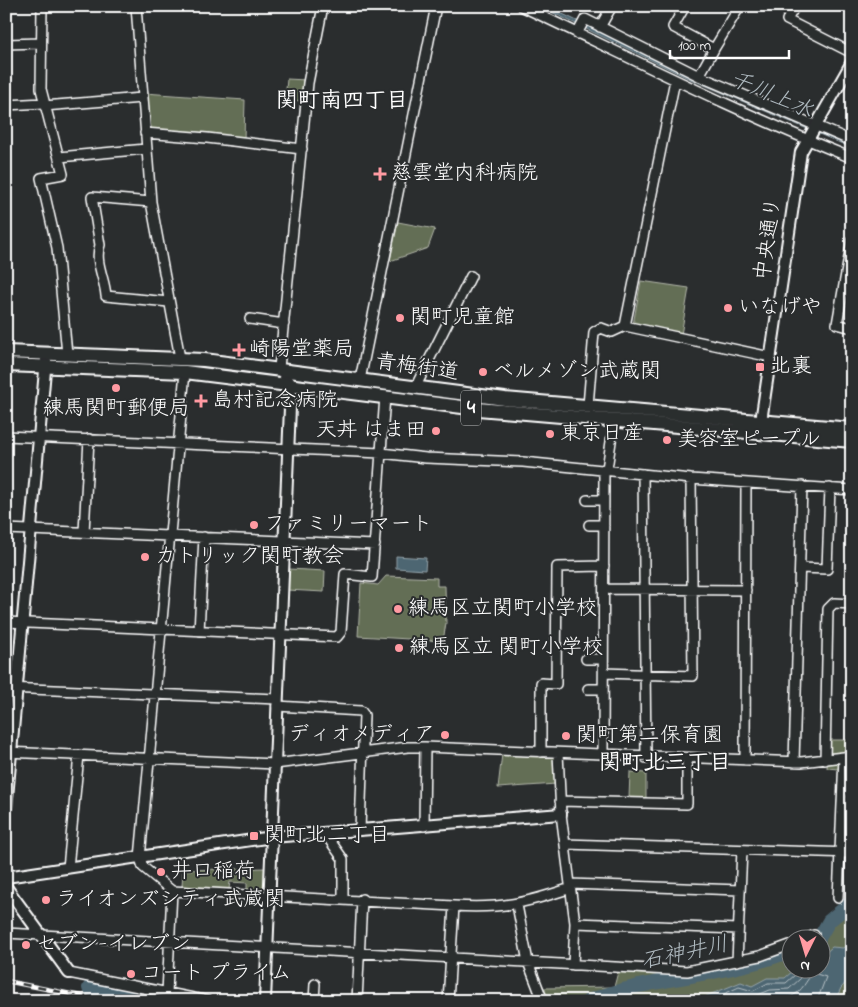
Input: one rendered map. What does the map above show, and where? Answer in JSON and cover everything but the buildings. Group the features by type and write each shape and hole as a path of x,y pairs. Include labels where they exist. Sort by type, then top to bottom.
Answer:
{"main road":[{"name":"青梅街道","path":"6,352 46,360 185,372 291,384 478,409 614,421 760,428 852,441"},
{"name":"青梅街道","path":"6,365 46,360 68,354 180,358 279,368 415,388 588,406 732,426"},
{"name":"青梅街道","path":"760,428 852,428"}],"street":[{"path":"42,6 40,43 41,89 63,174 41,178 57,248 68,354"},
{"path":"136,6 151,202 180,358"},
{"path":"265,1001 291,384 279,368 308,83 323,6"},
{"path":"360,380 436,6"},
{"path":"521,6 674,80 811,133 852,141"},
{"path":"600,27 612,6"},
{"path":"685,6 673,26 714,49"},
{"path":"699,76 740,6"},
{"path":"795,6 787,20 852,53"},
{"path":"577,34 585,19 811,133 852,158"},
{"path":"6,44 40,43"},
{"name":"中央通り","path":"760,428 800,160 811,133 852,62"},
{"path":"625,326 674,80"},
{"path":"6,105 142,98"},
{"path":"145,133 302,149"},
{"path":"58,157 146,149"},
{"path":"151,202 92,197 100,245 98,251 100,271 104,277 106,296 169,302"},
{"path":"852,240 848,293 837,324 852,328"},
{"path":"415,388 471,276"},
{"path":"250,319 284,324"},
{"path":"588,406 594,332 601,328 612,332 625,326 771,356"},
{"path":"6,809 12,688 23,622 46,360"},
{"path":"185,372 140,858 143,867 172,890 486,908 517,905 571,886 740,890"},
{"path":"6,622 337,637 341,632 345,574 372,577 385,396"},
{"path":"603,755 604,500 606,469 614,421"},
{"path":"6,436 381,453 426,458 479,459 606,469 691,479 852,490"},
{"path":"84,532 89,439"},
{"path":"643,474 646,758"},
{"path":"604,673 693,676 691,479"},
{"path":"745,760 746,483"},
{"path":"794,762 802,486"},
{"path":"800,568 827,569 830,488"},
{"path":"587,500 604,500"},
{"path":"589,525 604,526"},
{"path":"6,528 375,545"},
{"path":"199,631 204,537"},
{"path":"541,752 541,684 556,684 557,567 604,566"},
{"path":"604,589 746,590"},
{"path":"825,760 828,609 834,603 852,604"},
{"path":"586,659 604,658"},
{"path":"12,688 155,694 360,710 364,715 360,830"},
{"path":"588,689 603,689"},
{"path":"424,747 424,826"},
{"path":"9,752 275,764 424,747 646,758 794,762 848,757 838,898"},
{"path":"558,753 561,814 575,924 573,965"},
{"path":"68,868 79,755"},
{"path":"560,801 687,804 687,758"},
{"path":"6,877 272,837 561,814"},
{"path":"324,832 343,859 343,899"},
{"path":"566,844 852,854"},
{"path":"737,961 742,850"},
{"path":"6,887 69,973 208,1001"},
{"path":"167,993 172,890"},
{"path":"357,1001 362,900"},
{"path":"517,905 528,962 543,1001"},
{"path":"448,1001 454,906"},
{"path":"575,924 738,930"},
{"path":"6,933 687,971 760,956 780,949"},
{"path":"314,1001 315,984"}],"green space":[{"path":"287,79 306,80 304,101 285,100"},
{"path":"144,93 245,100 244,140 147,131"},
{"path":"398,222 435,229 428,248 390,261"},
{"path":"641,281 689,288 681,335 633,325"},
{"path":"289,569 325,571 324,592 287,590"},
{"path":"386,576 437,578 437,586 445,586 446,623 443,641 358,636 361,583 378,585"},
{"path":"829,740 852,740 852,765 838,769 827,768"},
{"path":"502,754 555,756 556,784 498,788"},
{"path":"630,772 646,773 646,799 629,798"},
{"path":"267,868 266,889 247,890 247,883 230,882 229,889 182,886 183,870"},
{"path":"852,905 852,1001 546,1001 544,996 546,996 543,988 614,987 618,972 693,978 728,971 780,957 780,980 830,980 830,930 827,930 832,923"}],"water":[{"path":"539,6 546,6 689,75 852,145 852,148 688,78"},
{"path":"396,556 426,558 425,570 396,568"},
{"path":"852,939 852,976 841,988 835,1001 685,1001 695,996 704,997 741,982 752,986 767,978 780,978 780,980 830,980 830,949 832,947 843,948"}],"waterway":[{"name":"石神井川","path":"824,930 829,921 852,902"},
{"name":"石神井川","path":"588,1001 638,986 715,972 780,955"},
{"name":"石神井川","path":"89,988 163,1001"}],"railway":[{"path":"6,981 106,1001"}],"place":[{"name":"慈雲堂内科病院","path":"380,174"},
{"name":"いなげや","path":"728,308"},
{"name":"関町児童館","path":"400,318"},
{"name":"崎陽堂薬局","path":"239,350"},
{"name":"北裏","path":"760,367"},
{"name":"ベルメゾン武蔵関","path":"483,372"},
{"name":"練馬関町郵便局","path":"116,388"},
{"name":"島村記念病院","path":"201,401"},
{"name":"天丼 はま田","path":"436,431"},
{"name":"東京日産","path":"550,434"},
{"name":"美容室ピープル","path":"667,440"},
{"name":"ファミリーマート","path":"254,525"},
{"name":"カトリック関町教会","path":"145,557"},
{"name":"練馬区立関町小学校","path":"398,609"},
{"name":"練馬区立 関町小学校","path":"399,648"},
{"name":"ディオメディア","path":"445,735"},
{"name":"関町第二保育園","path":"566,736"},
{"name":"関町北二丁目","path":"254,836"},
{"name":"井口稲荷","path":"161,872"},
{"name":"ライオンズシティ武蔵関","path":"46,900"},
{"name":"セブン-イレブン","path":"26,945"},
{"name":"コート プライム","path":"131,974"}],"district":[{"name":"関町南四丁目","path":"342,102"},
{"name":"関町北三丁目","path":"665,764"}],"water label":[{"name":"千川上水","path":"771,96"}]}
